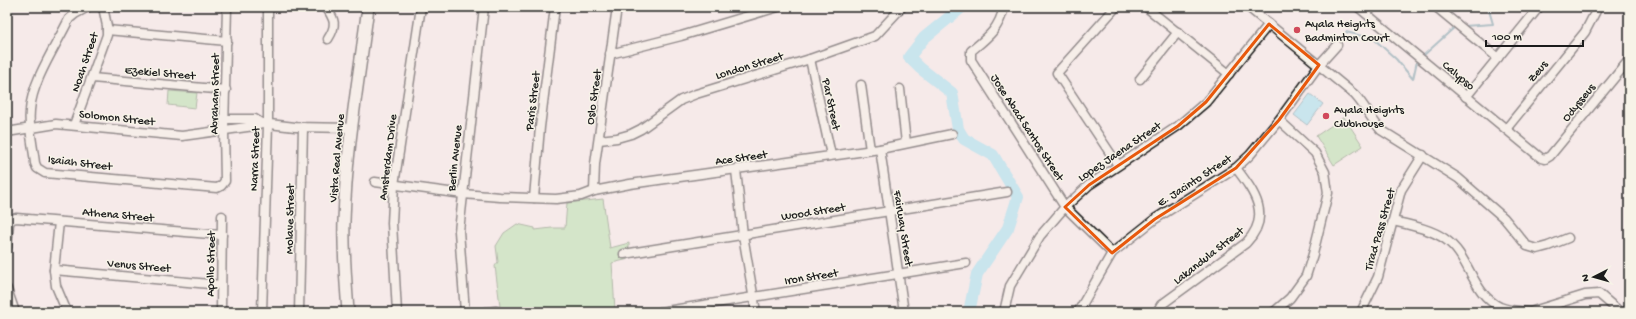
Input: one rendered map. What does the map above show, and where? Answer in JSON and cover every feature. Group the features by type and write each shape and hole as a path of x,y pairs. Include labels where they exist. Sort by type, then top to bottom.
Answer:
{"street":[{"name":"Isaiah Street","path":"88,7 69,19 34,89 30,110 30,128 37,168 45,173 217,188 225,181"},
{"name":"Noah Street","path":"74,125 92,78 107,30 103,7"},
{"name":"Abraham Street","path":"225,181 224,130 227,7"},
{"name":"Narra Street","path":"262,312 264,124 268,11 271,7"},
{"path":"326,7 334,23 333,30 328,38"},
{"name":"Vista Real Avenue","path":"348,312 344,221 351,128 368,7"},
{"name":"Amsterdam Drive","path":"397,312 392,223 394,185 421,7"},
{"name":"Berlin Avenue","path":"465,312 459,231 484,7"},
{"name":"Paris Street","path":"534,198 540,127 555,7"},
{"name":"Oslo Street","path":"594,191 595,164 617,7"},
{"path":"610,54 688,34 778,7"},
{"name":"London Street","path":"599,140 617,138 631,134 641,129 681,100 696,94 810,59 875,36 902,7"},
{"name":"Jose Abad Santos Street","path":"1004,7 999,24 992,34 971,51 971,60 1065,206 1112,252"},
{"path":"1116,7 1057,73 1118,165"},
{"path":"1146,7 1229,74"},
{"path":"1248,7 1355,95 1371,119 1381,130 1458,178 1504,218 1527,246 1537,249 1568,238"},
{"name":"Calypso","path":"1358,7 1541,158 1545,159"},
{"path":"1436,7 1498,58"},
{"path":"1466,97 1539,7"},
{"name":"Zeus","path":"1506,129 1585,32 1598,7"},
{"name":"Lopez Jaena Street","path":"1004,312 1010,286 1040,236 1065,206 1089,185 1178,126 1206,102 1269,24"},
{"path":"107,30 227,41"},
{"path":"1140,79 1178,32"},
{"name":"E. Jacinto Street","path":"1078,312 1112,252 1155,219 1236,168 1250,155 1279,120 1319,65 1336,45"},
{"name":"Par Street","path":"810,59 831,155"},
{"name":"Odysseus","path":"1545,159 1550,156 1629,60"},
{"name":"Ezekiel Street","path":"92,78 226,90"},
{"path":"861,85 870,150"},
{"path":"900,89 906,143"},
{"path":"225,119 255,119 264,124 303,127 351,128"},
{"path":"1274,312 1290,298 1306,276 1328,193 1325,172 1315,153 1279,120"},
{"name":"Solomon Street","path":"7,132 56,124 182,136 264,124"},
{"name":"Molave Street","path":"299,312 303,127"},
{"name":"Ace Street","path":"375,182 463,194 556,199 581,196 594,191 659,180 880,149 952,134"},
{"name":"Fairway Street","path":"880,149 904,312"},
{"name":"Tirad Pass Street","path":"1361,312 1378,277 1401,190 1423,155"},
{"name":"Lakandula Street","path":"1157,312 1161,305 1246,243 1253,236 1258,226 1259,214 1257,201 1252,189 1236,168"},
{"path":"736,170 743,235 756,312"},
{"name":"Wood Street","path":"624,254 1007,192"},
{"name":"Apollo Street","path":"221,312 222,216"},
{"name":"Athena Street","path":"7,248 9,223 12,219 24,218 222,235"},
{"path":"1393,220 1424,230 1445,239 1464,259 1481,292 1489,300 1500,307 1530,312 1585,295 1599,294 1620,312"},
{"path":"59,222 54,270 56,286 67,312"},
{"name":"Iron Street","path":"660,312 966,263"},
{"name":"Venus Street","path":"54,270 221,285"},
{"path":"7,289 15,312"},
{"path":"486,312 496,311"}],"highlighted area":[{"path":"1269,24 1319,65 1279,120 1236,168 1155,219 1112,253 1065,207 1089,185 1178,126 1206,102"}],"green space":[{"path":"169,91 197,93 195,108 168,105"},
{"path":"1344,117 1363,146 1334,165 1316,136"},
{"path":"603,199 610,248 629,243 629,259 612,263 615,310 639,309 639,312 497,312 496,307 500,306 495,266 498,262 496,246 504,233 517,224 535,228 535,230 565,228 567,203"}],"water":[{"path":"1310,94 1323,104 1307,125 1294,115"}],"waterway":[{"path":"962,7 924,38 909,57 920,68 952,93 958,129 964,139 993,155 1018,197 1008,228 977,274 969,312"},
{"path":"1464,26 1493,24 1488,7"},
{"path":"1424,55 1456,26"},
{"path":"1346,32 1374,39 1396,59 1413,79 1417,61"}],"place":[{"name":"Ayala Heights Badminton Court","path":"1297,30"},
{"name":"Ayala Heights Clubhouse","path":"1326,116"}]}
